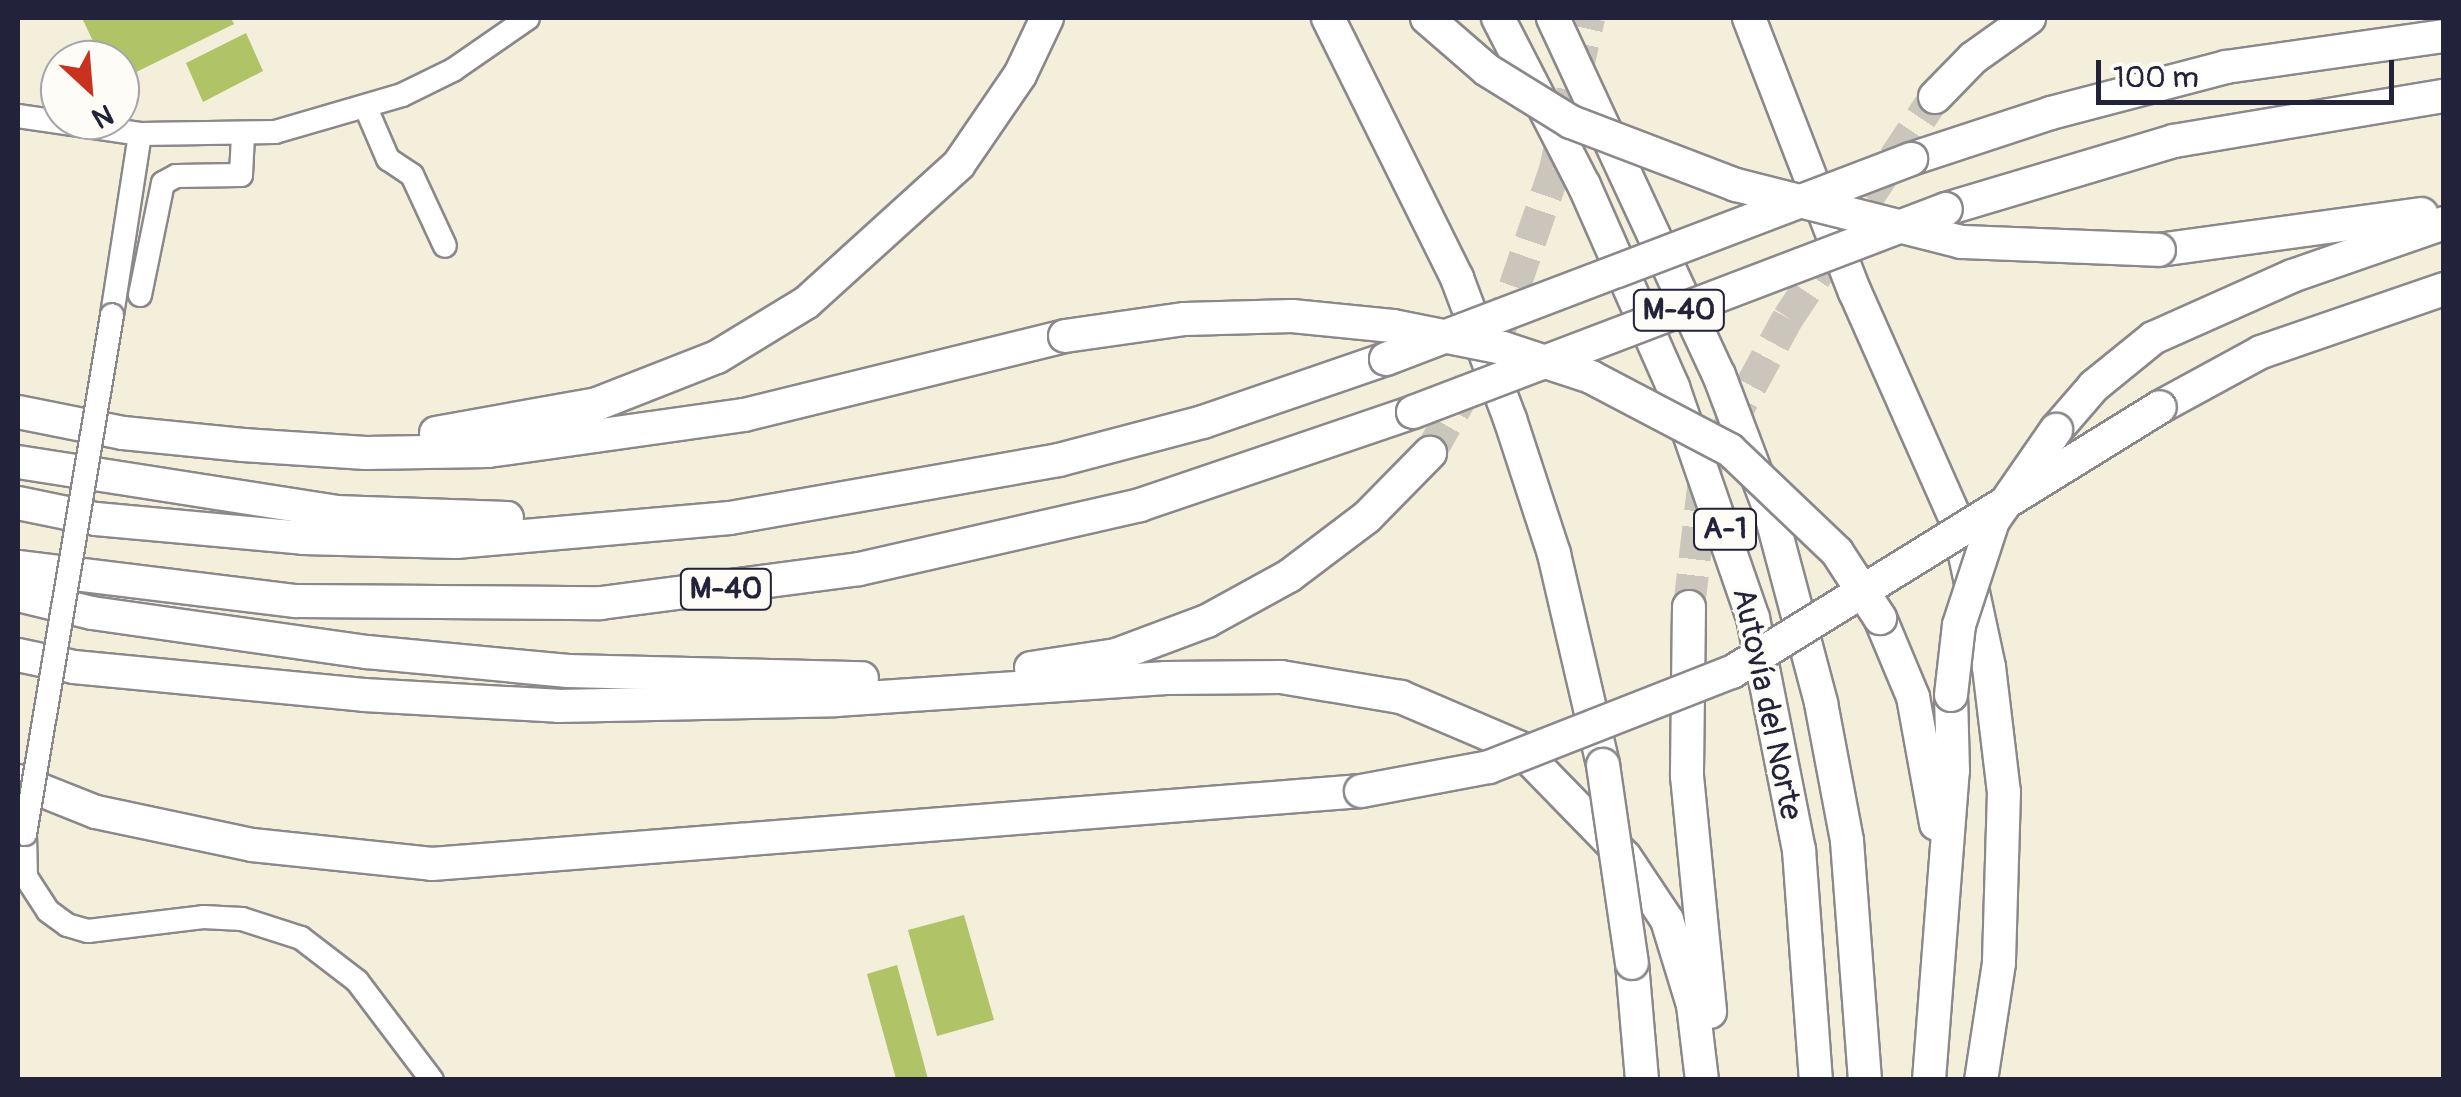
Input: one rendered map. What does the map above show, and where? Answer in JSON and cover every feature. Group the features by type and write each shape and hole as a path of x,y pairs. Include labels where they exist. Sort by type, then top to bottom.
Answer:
{"highway":[{"path":"244,445 464,431 597,404 717,357 807,302 959,164 1020,74 1047,18"},
{"path":"1328,18 1457,278 1554,554 1603,765 1632,963 1642,1080"},
{"path":"1426,18 1487,70 1571,122 1736,185 1961,242 2159,250 2444,210"},
{"name":"Autovía del Norte","path":"1498,18 1584,185 1673,387 1753,618 1798,850 1816,1080"},
{"name":"Autovía del Norte","path":"1554,18 1719,375 1769,507 1821,703 1847,841 1865,1080"},
{"path":"1749,18 1855,292 1958,526 1970,579 2004,792 1999,963 1981,1080"},
{"path":"1935,98 1973,58 2028,18"},
{"name":"M-40","path":"18,503 96,520 418,541 573,535 730,518 1059,460 1203,422 1386,359 1910,159 2050,113 2226,67 2444,36"},
{"name":"M-40","path":"18,567 296,601 601,603 859,569 1140,505 1413,412 1946,209 2174,141 2444,96"},
{"path":"1929,1080 1945,893 1951,695 1960,626 1993,520 2056,430 2094,386 2153,338 2292,276 2444,224"},
{"path":"18,781 96,812 252,845 432,864 1361,791 1488,768 1732,672 2160,408 2261,352 2444,289"},
{"path":"18,412 123,433 244,445 418,452 616,437 744,415 1065,336 1186,320 1292,316 1393,326 1503,348 1590,378 1730,450 1837,552 1880,618 1913,696 1945,893"},
{"path":"18,594 92,613 367,652 568,671 841,678 997,673 1116,655 1208,622 1288,576 1352,529 1430,453"},
{"path":"18,462 336,512 488,519 694,508 730,518"},
{"path":"1689,607 1687,776 1718,1080"},
{"path":"18,655 74,667 364,696 558,706 836,700 1185,678 1281,677 1400,697 1518,747 1626,856 1667,920 1694,1004 1702,1080"}],"street":[{"path":"140,134 243,135 366,108 453,70 528,18"},
{"path":"366,108 388,159 412,175 446,246"},
{"path":"140,294 163,184 176,176 241,175 243,135"},
{"path":"139,140 26,834 26,877 48,912 67,925 88,931 203,916 269,925 330,956 357,981 432,1080"}],"green space":[{"path":"82,18 231,18 234,24 140,70 140,40 92,40"},
{"path":"246,33 263,71 203,102 186,63"},
{"path":"964,915 994,1020 937,1036 908,930"},
{"path":"897,965 928,1079 896,1079 867,974"}],"tunnel":[{"path":"1499,332 1555,169 1589,18"},
{"path":"1689,607 1705,470 1788,318 1935,97"},
{"path":"1430,453 1472,379"}]}
